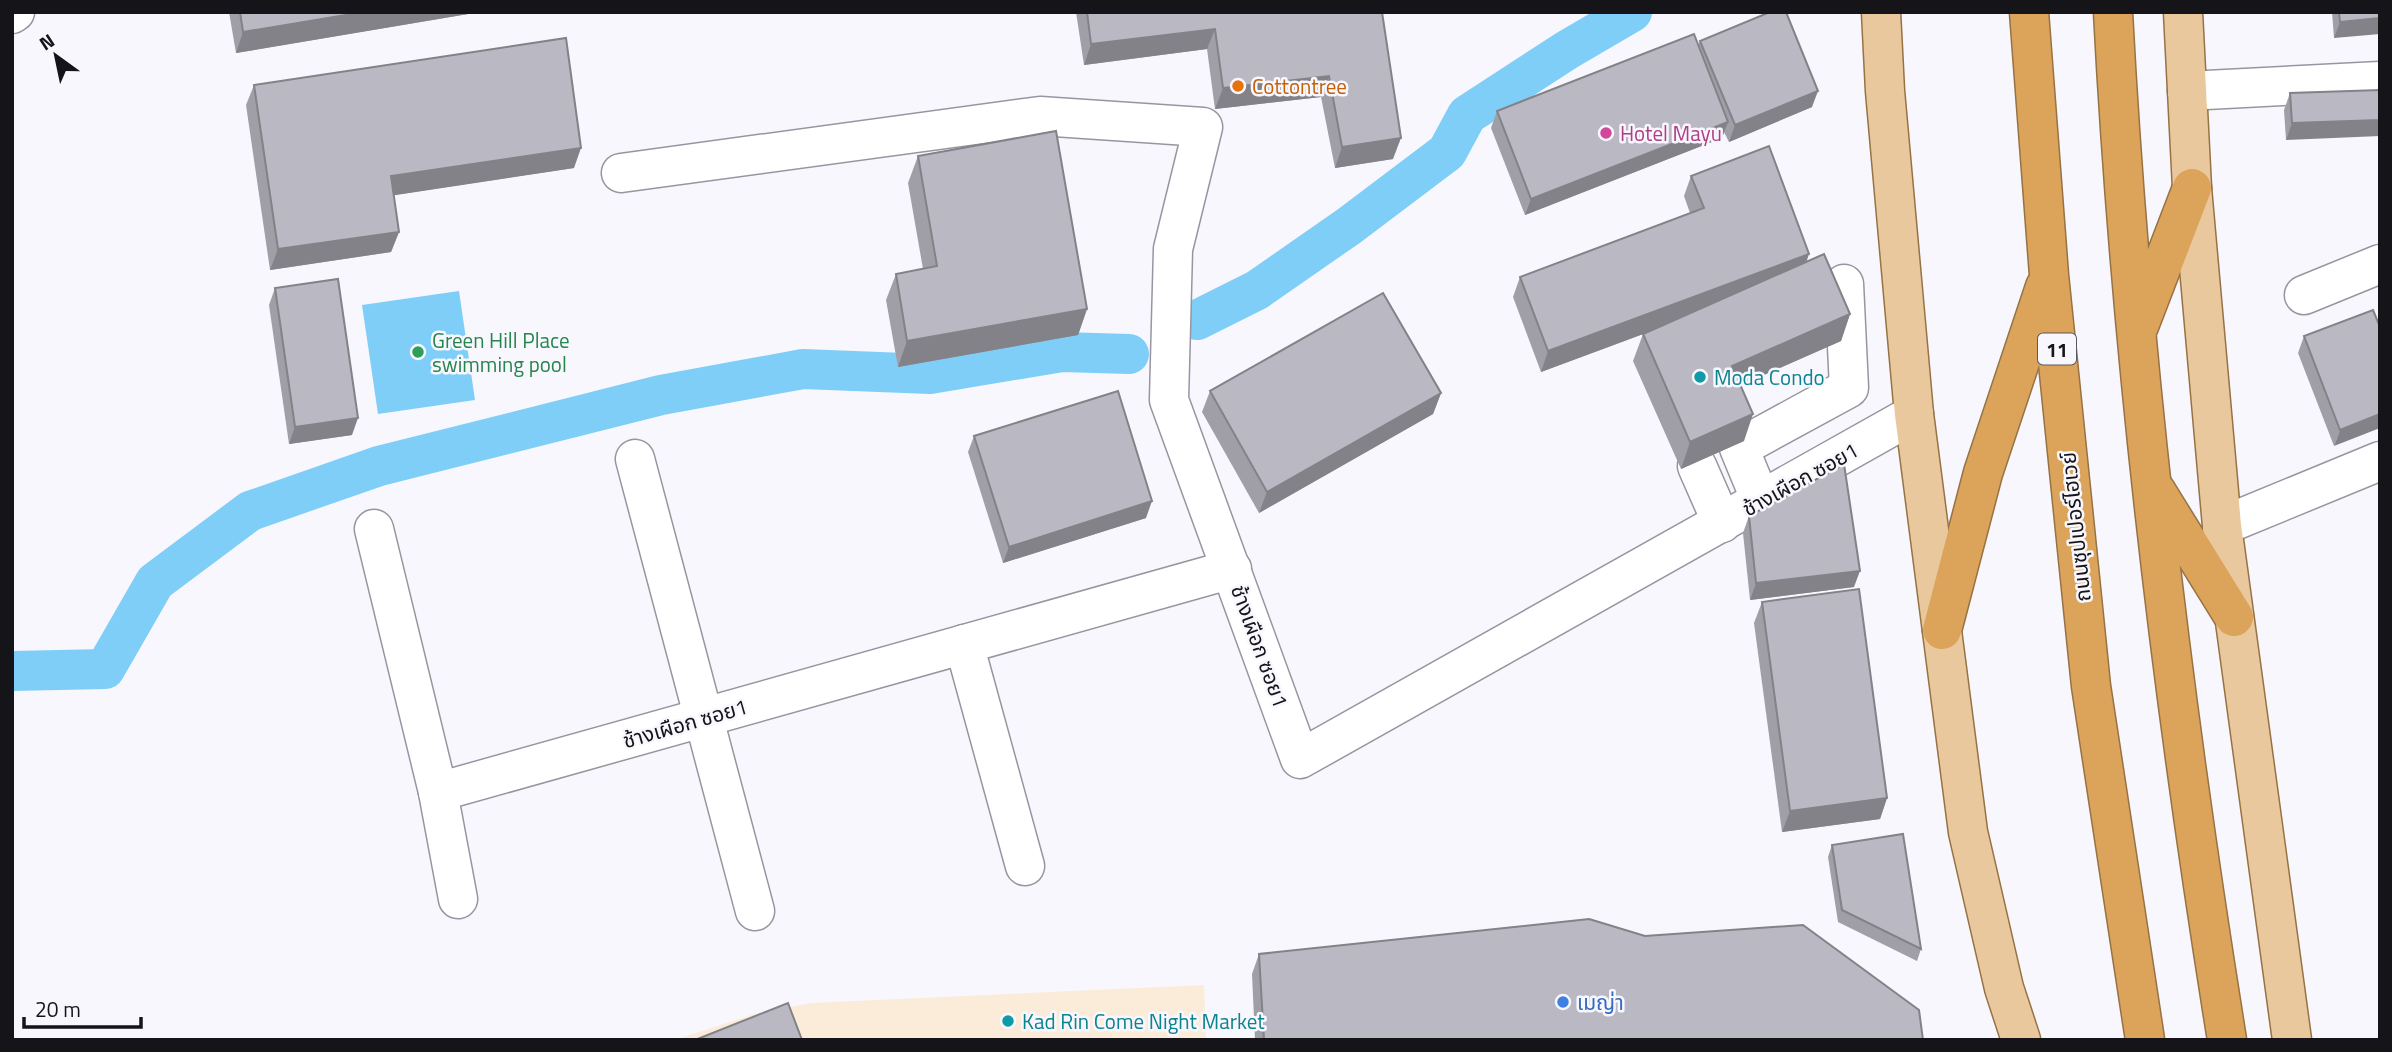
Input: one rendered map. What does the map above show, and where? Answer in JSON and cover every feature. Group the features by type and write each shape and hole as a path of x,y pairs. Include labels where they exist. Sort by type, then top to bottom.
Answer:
{"highway":[{"name":"ถนนซุปเปอร์ไฮเวย์","path":"2029,12 2049,275 2091,686 2145,1040"},
{"path":"2113,12 2135,336 2150,480 2176,693 2227,1040"},
{"path":"2135,336 2192,188"},
{"path":"1941,630 1983,473 2049,275"},
{"path":"2150,480 2234,617"}],"main road":[{"path":"1881,12 1885,91 1914,414 1968,832 2004,988 2021,1040"},
{"path":"2183,12 2192,188 2222,526 2292,1040"}],"street":[{"path":"2187,91 2380,81"},
{"path":"621,173 1040,116 1203,127 1173,249 1169,400 1232,569"},
{"path":"2304,295 2380,264"},
{"path":"1761,500 1739,448 1849,388 1844,284"},
{"name":"ช้างเผือก ซอย1","path":"438,792 1232,569 1300,759 1914,414"},
{"path":"635,458 755,911"},
{"path":"2222,526 2380,461"},
{"path":"1697,466 1721,523"},
{"path":"374,529 438,792 458,899"},
{"path":"964,645 1025,866"}],"shaded area":[{"name":"Kad Rin Come Night Market","path":"1204,985 1206,1040 674,1040 758,1013 811,1003"}],"water":[{"name":"Green Hill Place swimming pool","path":"459,291 475,400 378,414 362,305"}],"building":[{"path":"240,12 364,12 243,32"},
{"path":"1087,12 1382,12 1401,138 1342,147 1329,76 1223,88 1215,29 1091,44"},
{"path":"1770,12 1786,12 1818,91 1735,125 1700,41"},
{"path":"2339,12 2380,12 2380,18 2340,22"},
{"name":"Hotel Mayu","path":"1694,34 1728,122 1531,199 1497,111"},
{"path":"566,38 581,148 391,176 399,232 278,249 254,85"},
{"path":"2380,90 2380,120 2292,123 2290,93"},
{"path":"1056,131 1087,309 907,341 896,274 937,266 918,156"},
{"path":"1769,146 1809,254 1548,351 1520,277 1704,208 1691,176"},
{"name":"Moda Condo","path":"1824,254 1850,314 1732,366 1753,414 1690,442 1643,334"},
{"path":"338,279 358,418 295,427 275,288"},
{"path":"1383,293 1441,393 1267,492 1210,391"},
{"path":"2373,310 2380,327 2380,414 2340,430 2304,336"},
{"path":"1118,391 1152,501 1009,547 974,436"},
{"path":"1844,464 1860,571 1756,583 1749,516"},
{"path":"1859,589 1887,798 1790,811 1762,602"},
{"path":"1903,834 1921,949 1842,910 1832,845"},
{"name":"เมญ่า","path":"1589,919 1645,936 1803,925 1919,1010 1923,1040 1264,1040 1259,954"},
{"path":"788,1003 802,1040 695,1040"}],"waterway":[{"path":"1197,320 1257,290 1349,226 1447,152 1467,115 1567,50 1632,12"},
{"path":"12,671 105,669 155,582 250,511 379,466 661,395 803,369 930,374 1062,352 1129,354"}],"place":[{"name":"Cottontree","path":"1238,86"},
{"name":"Hotel Mayu","path":"1606,133"},
{"name":"Green Hill Place swimming pool","path":"418,352"},
{"name":"Moda Condo","path":"1700,377"},
{"name":"เมญ่า","path":"1563,1002"},
{"name":"Kad Rin Come Night Market","path":"1008,1021"}]}
